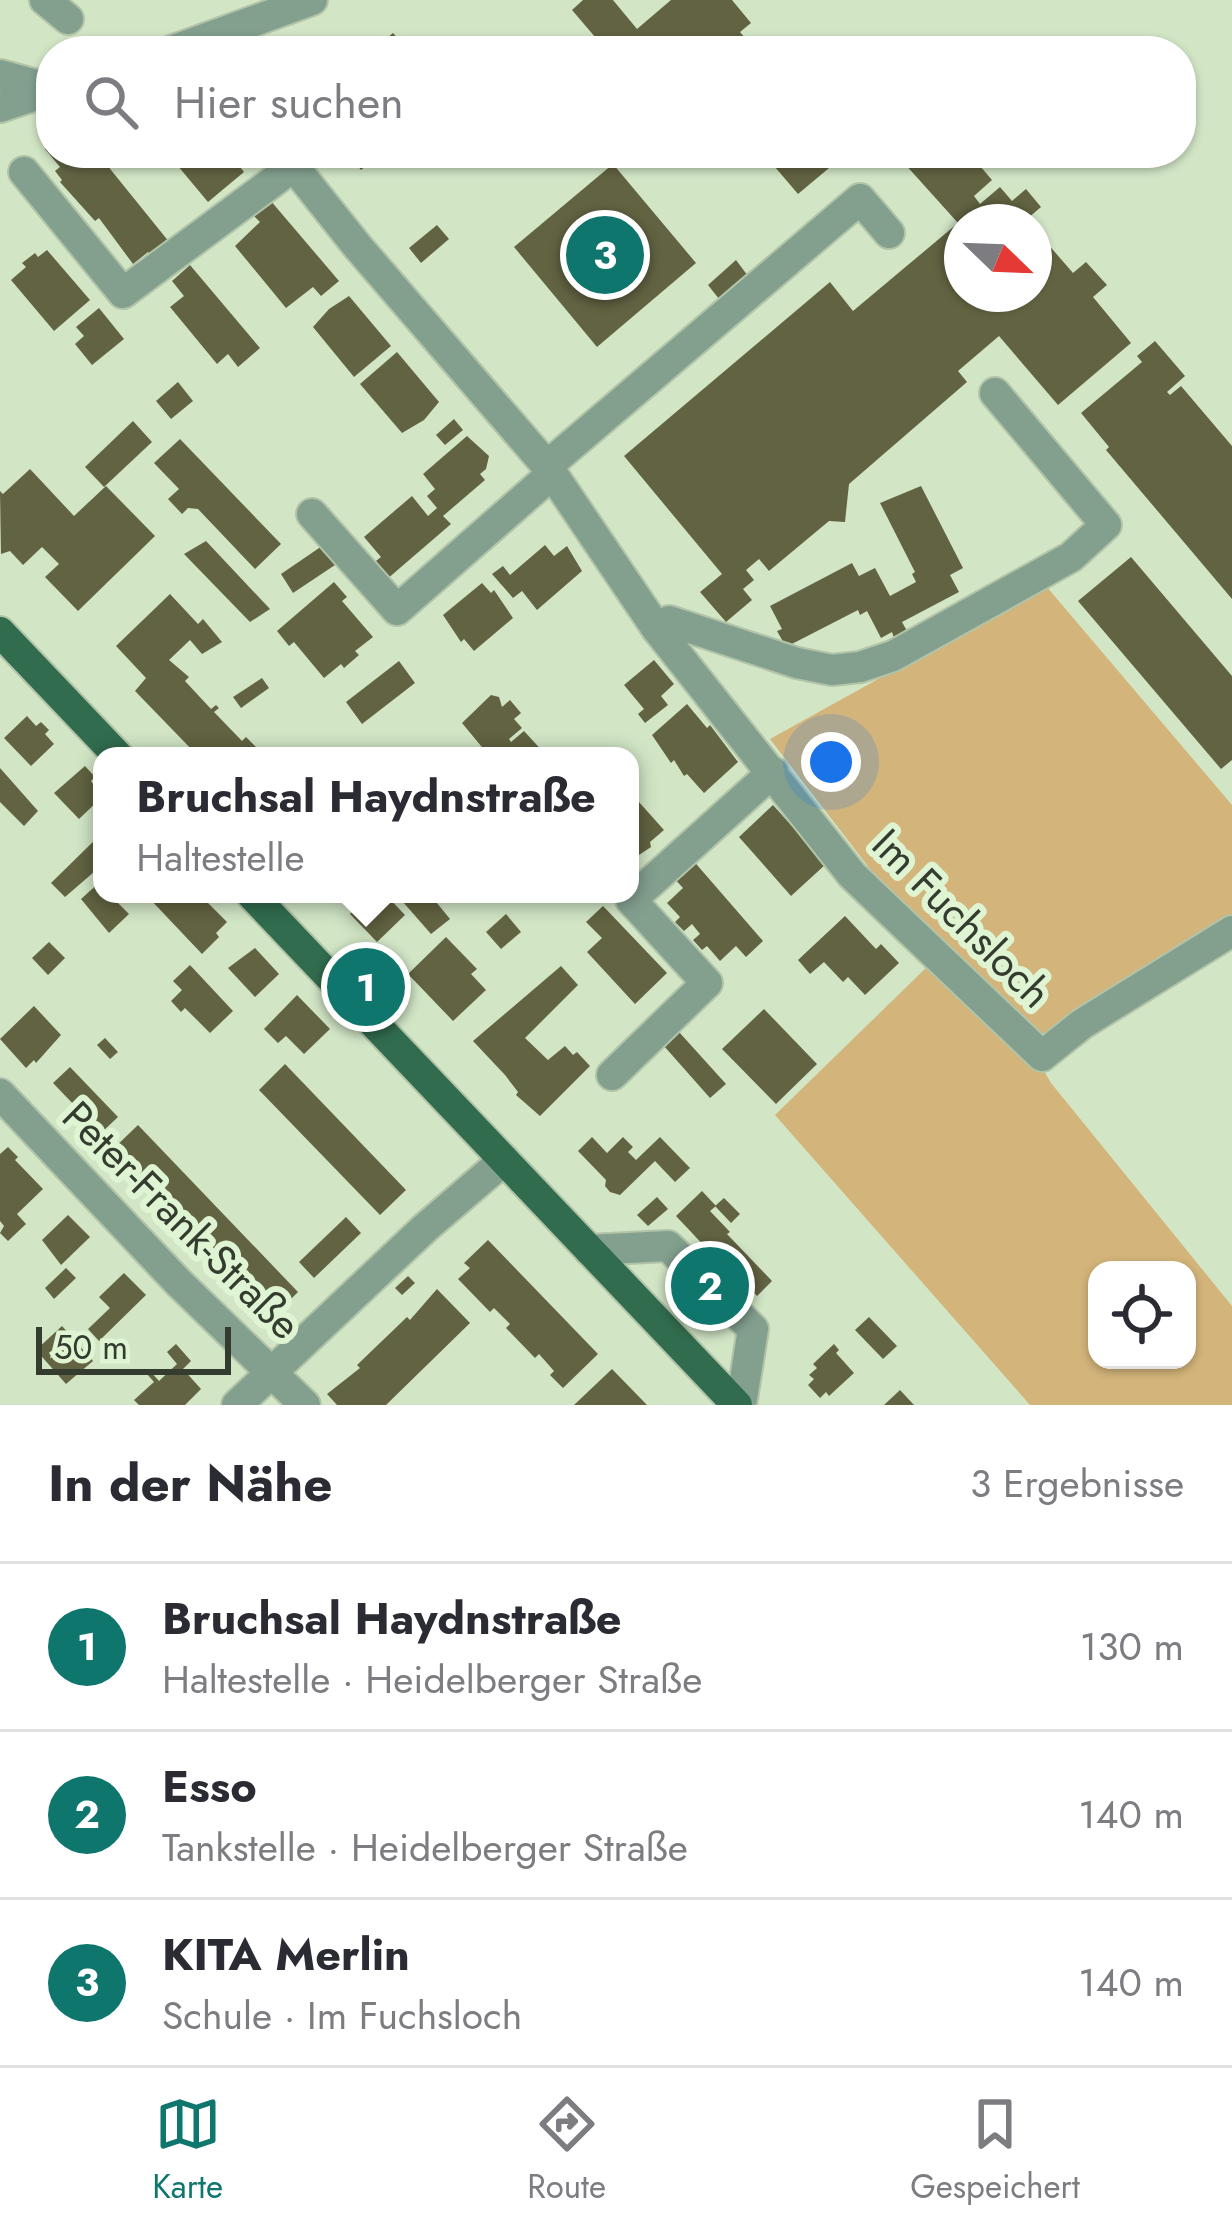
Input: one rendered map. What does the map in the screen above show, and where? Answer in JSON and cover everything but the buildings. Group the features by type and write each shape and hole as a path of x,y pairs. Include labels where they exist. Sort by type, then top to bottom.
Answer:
{"main road":[{"path":"0,632 109,747"},
{"path":"260,903 739,1405"}],"street":[{"path":"220,36 312,0"},
{"path":"0,75 36,86"},
{"path":"0,107 36,95"},
{"name":"Im Fuchsloch","path":"24,172 123,293 278,168"},
{"name":"Im Fuchsloch","path":"295,168 549,470 657,629 853,875 1042,1056 1082,1024 1232,931"},
{"path":"312,514 397,610 549,470 860,199 889,233"},
{"path":"657,629 669,621 797,663 832,670 860,667 893,656 1071,557 1106,525 995,393"},
{"path":"639,888 773,772"},
{"path":"612,1075 707,983 634,903"},
{"name":"Peter-Frank-Straße","path":"0,1094 178,1282 304,1405"},
{"path":"237,1405 504,1160"},
{"path":"589,1250 668,1246 753,1329 739,1405"}],"shaded area":[{"path":"1046,586 1232,805 1232,925 1065,1030 1043,1035 1019,1025 870,869 770,739"},
{"path":"931,963 1037,1059 1051,1083 1195,1261 1088,1261 1088,1369 1196,1369 1196,1262 1232,1306 1232,1405 1030,1405 775,1115"}],"place":[{"name":"KITA Merlin","path":"605,255"},
{"name":"Bruchsal Haydnstraße","path":"366,987"},
{"name":"Esso","path":"710,1286"}]}
